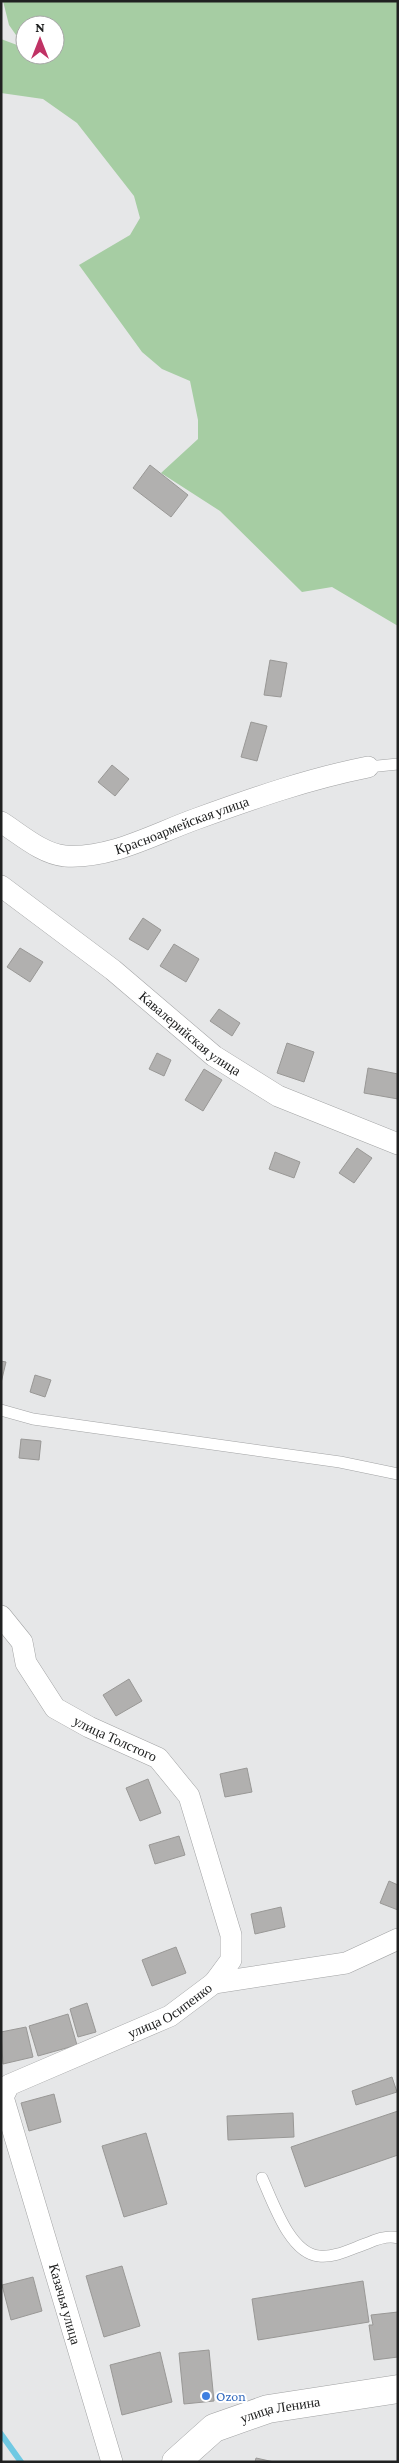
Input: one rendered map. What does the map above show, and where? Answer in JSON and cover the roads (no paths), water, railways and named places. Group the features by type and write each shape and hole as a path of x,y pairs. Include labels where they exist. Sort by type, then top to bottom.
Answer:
{"street":[{"name":"Красноармейская улица","path":"1,822 40,847 63,856 88,856 119,849 240,803 318,777 368,767"},
{"name":"Кавалерийская улица","path":"2,886 113,970 222,1061 278,1096 398,1144"},
{"name":"улица Толстого","path":"1,1616 22,1642 26,1663 55,1708 89,1727 158,1758 189,1796 231,1934 231,1960 214,1983"},
{"name":"улица Осипенко","path":"18,2145 3,2097 9,2085 170,2016 214,1983 346,1963 398,1939"},
{"name":"Казачья улица","path":"18,2145 112,2462"},
{"name":"улица Ленина","path":"176,2462 214,2428 268,2409 398,2389"}],"lane":[{"path":"368,767 398,764"},
{"path":"1,1410 33,1419 340,1462 398,1474"},
{"path":"262,2178 291,2239 303,2251 319,2256 336,2254 379,2238 398,2238"}],"waterway":[{"path":"1,2434 21,2462"}],"place":[{"name":"Ozon","path":"206,2396"}]}
